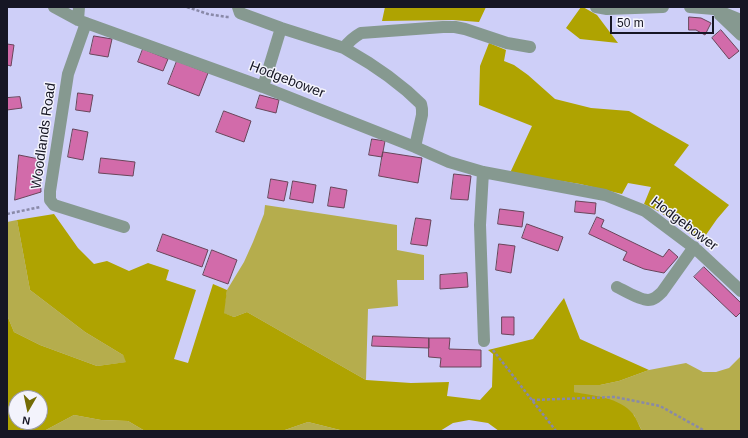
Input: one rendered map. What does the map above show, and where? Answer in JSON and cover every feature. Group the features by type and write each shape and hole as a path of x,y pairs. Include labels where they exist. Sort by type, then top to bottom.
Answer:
{"street":[{"name":"Hodgebower","path":"54,7 82,22 263,87 449,162 483,172 605,195 645,211 694,247 741,291"},
{"name":"Woodlands Road","path":"80,7 82,22 68,74 50,191 50,200 54,205 124,227"},
{"path":"596,7 607,9 663,7"},
{"path":"690,7 713,8 741,20"},
{"path":"713,8 741,35"},
{"path":"239,10 281,28 344,48 388,76 421,104 422,115 415,147"},
{"path":"344,48 355,36 361,34 443,27 465,29 517,46 530,47"},
{"path":"263,87 281,28"},
{"path":"483,172 480,225 484,342"},
{"path":"617,287 641,299 653,299 662,292 694,247"}],"path":[{"path":"187,7 208,14 227,17 239,10"},
{"path":"7,214 54,205"},
{"path":"484,342 492,349 556,431"},
{"path":"532,400 615,397 660,406 705,431"}],"shaded area":[{"path":"385,7 486,7 479,22 453,20 382,21"},
{"path":"581,7 597,15 618,43 580,39 566,28"},
{"path":"489,43 506,50 504,61 514,65 528,75 555,99 591,108 629,111 689,145 674,165 729,205 701,242 660,212 644,204 651,187 628,183 622,194 580,184 510,173 532,126 479,105 480,66"},
{"path":"265,205 397,225 397,250 424,255 424,280 397,280 398,306 368,309 366,380 247,312 234,317 223,313 227,290 244,262 253,242 264,214"},
{"path":"54,214 78,248 94,264 107,261 129,271 148,263 169,270 166,280 196,290 174,359 188,363 213,284 227,290 224,313 234,317 247,312 366,380 411,383 449,382 447,396 480,400 492,387 493,354 488,350 533,339 564,298 580,339 649,370 619,381 600,385 574,385 574,392 606,398 621,404 633,414 642,431 499,431 488,423 469,420 453,423 440,431 340,430 308,422 282,431 145,431 128,421 101,420 74,415 48,429 48,390 8,390 8,430 46,430 7,431 7,315 14,332 40,345 97,366 126,362 123,355 85,332 30,290 17,220"},
{"path":"17,220 30,290 85,332 123,355 127,362 97,366 40,345 14,332 7,315 7,222"},
{"path":"741,356 741,431 642,431 634,415 574,392 574,385 600,385 619,381 649,370 686,363 703,372 716,372 729,368"},
{"path":"74,415 101,420 128,421 145,431 44,431"},
{"path":"308,422 340,430 350,431 282,431"}],"building":[{"path":"689,17 701,18 711,23 705,35 696,30 689,30"},
{"path":"721,30 739,51 729,59 712,38"},
{"path":"94,36 112,39 108,57 90,54"},
{"path":"7,44 14,45 11,66 7,65"},
{"path":"143,49 168,59 163,71 138,62"},
{"path":"177,61 208,73 199,96 168,84"},
{"path":"78,93 93,95 90,112 76,110"},
{"path":"260,95 279,100 276,113 256,108"},
{"path":"20,97 22,108 7,110 7,98"},
{"path":"224,111 251,121 244,142 216,132"},
{"path":"73,129 88,132 83,160 68,157"},
{"path":"372,139 385,141 382,157 369,155"},
{"path":"383,152 422,158 418,183 379,176"},
{"path":"19,155 39,159 41,192 15,200"},
{"path":"101,158 135,162 133,176 99,173"},
{"path":"454,174 471,176 468,200 451,199"},
{"path":"271,179 288,182 284,201 268,198"},
{"path":"293,181 316,185 313,203 290,199"},
{"path":"331,187 347,190 344,208 328,206"},
{"path":"576,201 596,203 595,214 575,212"},
{"path":"500,209 524,212 522,227 498,224"},
{"path":"597,217 604,220 601,227 663,257 669,249 678,257 664,273 644,269 623,260 627,252 589,234"},
{"path":"416,218 431,220 427,246 411,244"},
{"path":"527,224 563,237 558,251 522,238"},
{"path":"163,234 208,250 202,267 157,251"},
{"path":"499,244 515,246 511,273 496,270"},
{"path":"212,250 237,260 228,284 203,275"},
{"path":"704,267 741,303 741,312 736,317 694,277"},
{"path":"467,273 468,287 440,289 440,275"},
{"path":"502,317 514,317 514,335 502,334"},
{"path":"373,336 429,338 429,348 372,346"},
{"path":"429,338 450,338 449,349 481,350 481,367 440,367 441,358 429,357"}]}
